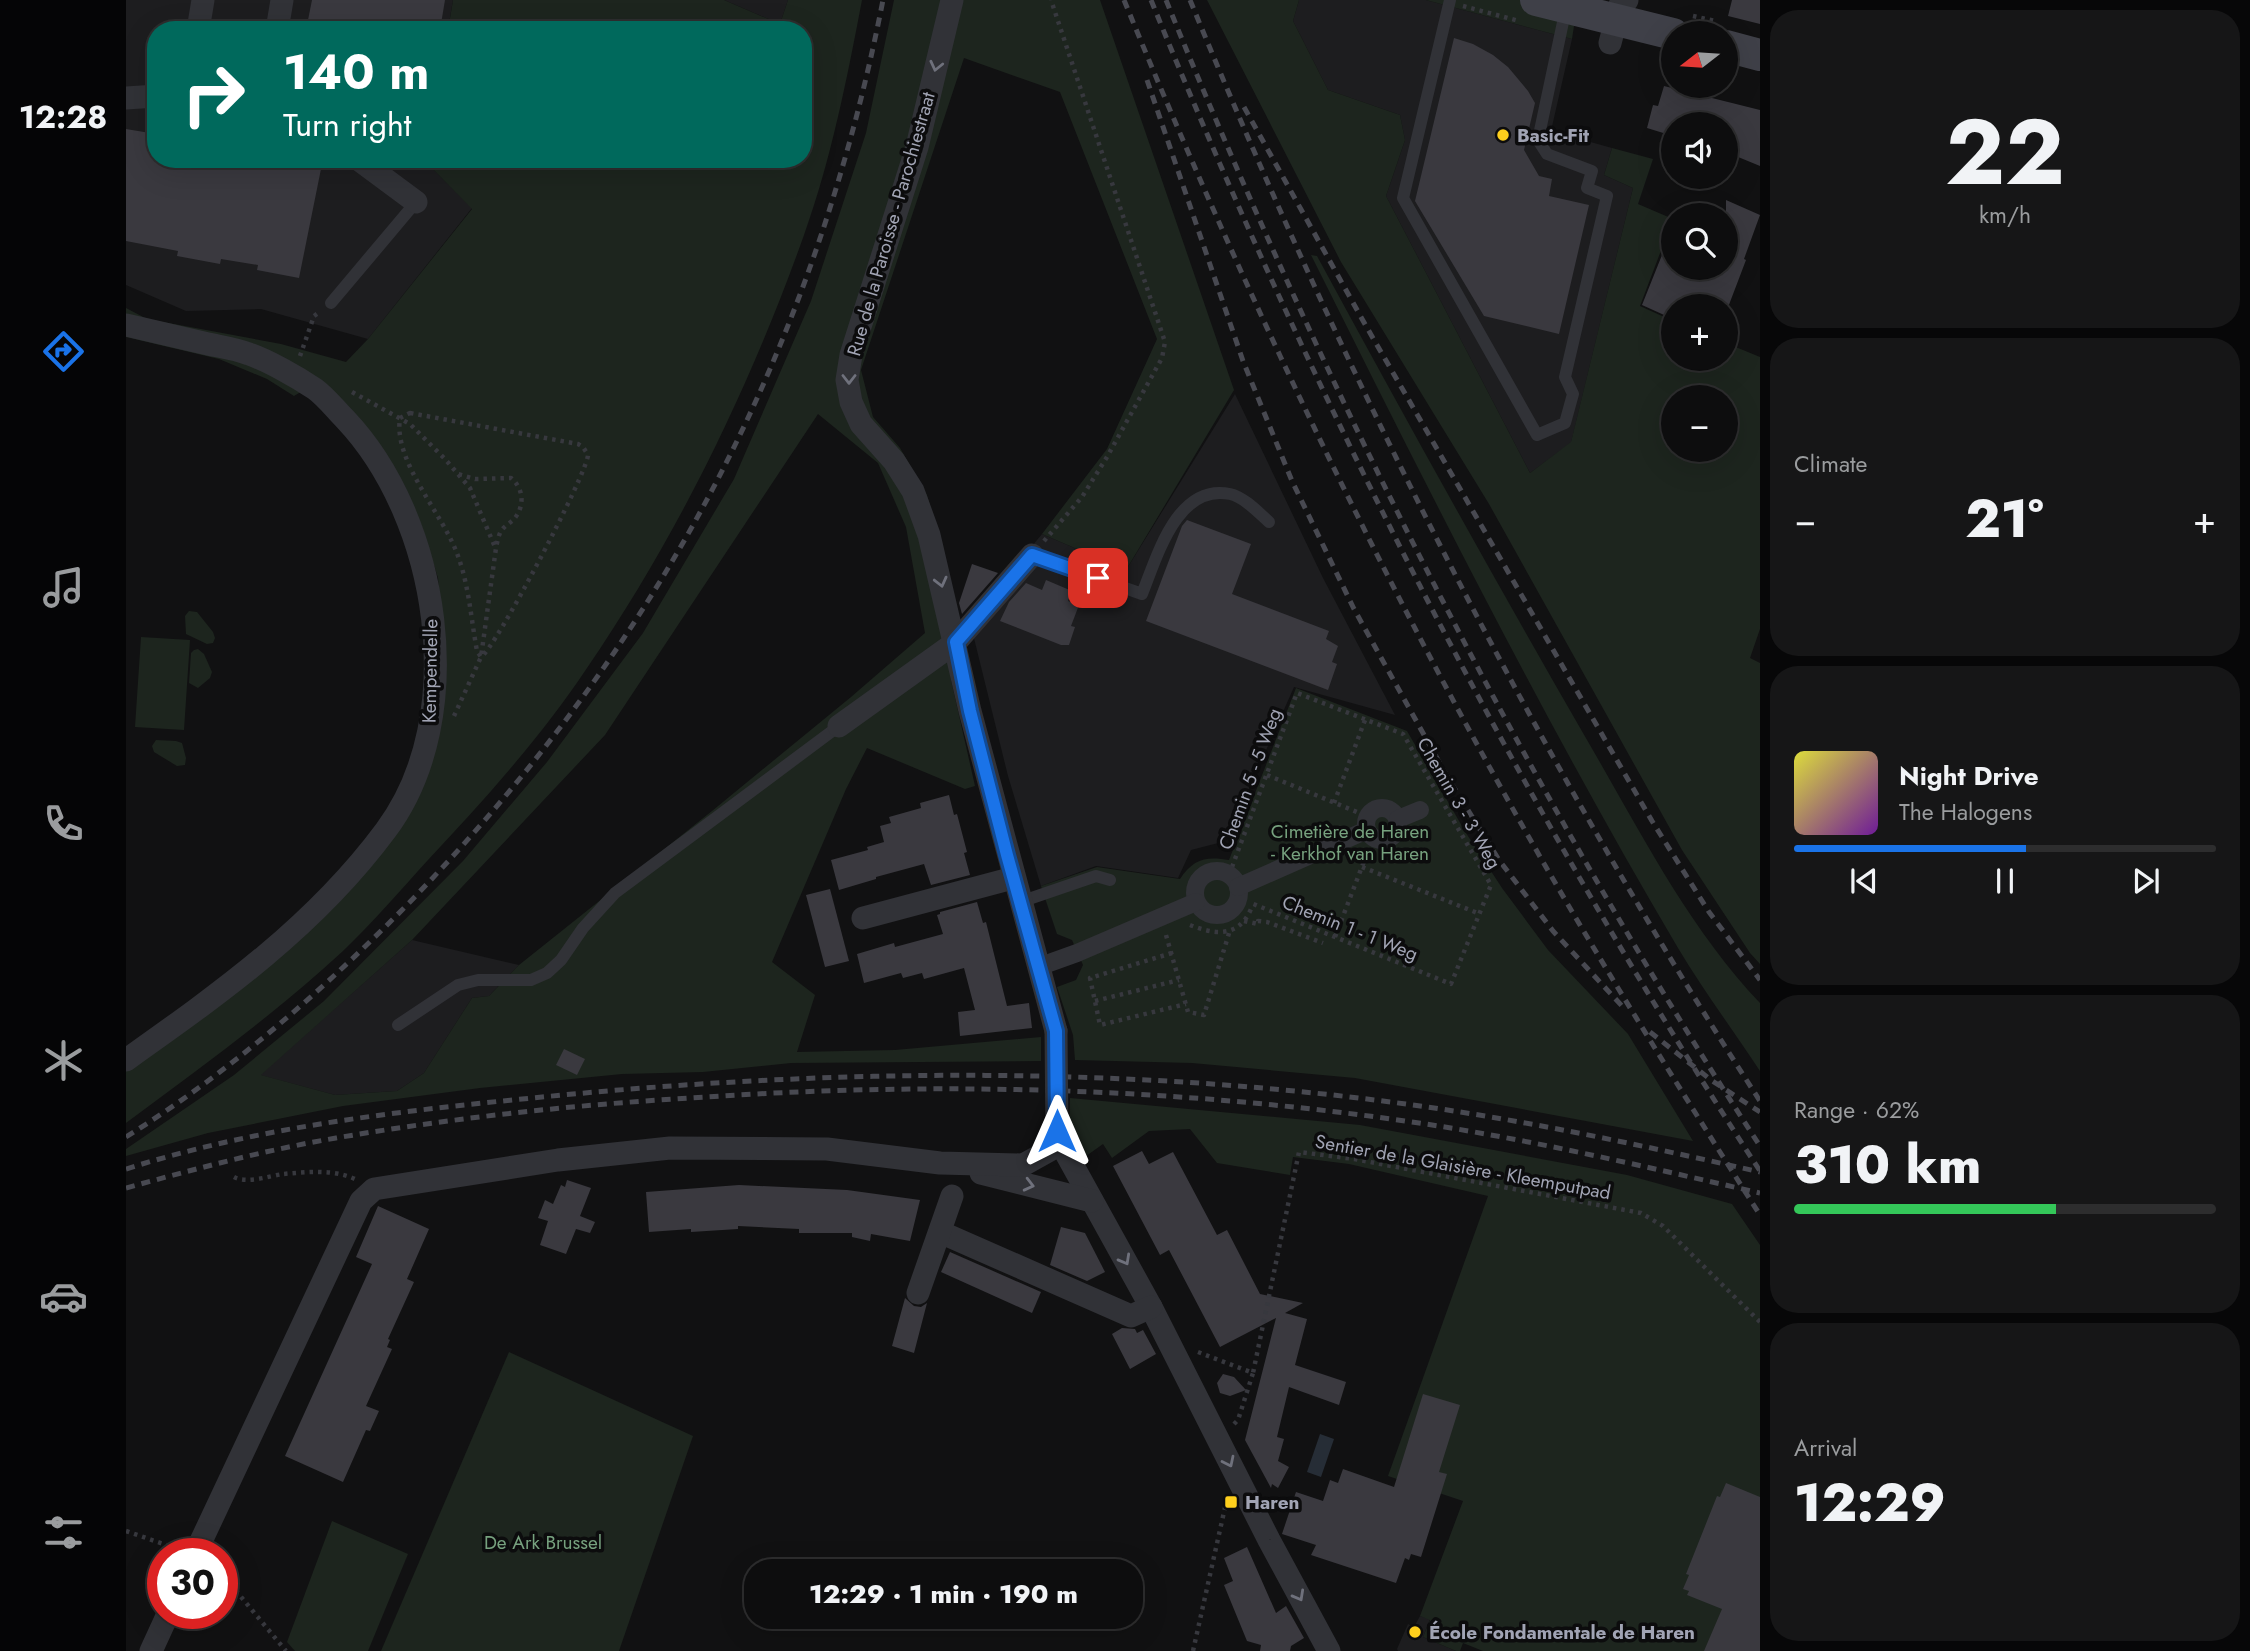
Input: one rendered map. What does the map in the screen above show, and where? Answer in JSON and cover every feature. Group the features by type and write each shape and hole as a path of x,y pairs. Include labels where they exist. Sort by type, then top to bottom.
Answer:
{"main road":[{"path":"1551,4 1661,31"},
{"path":"1738,49 1760,54"}],"street":[{"path":"200,21 203,0"},
{"path":"278,21 282,0"},
{"name":"Rue de la Paroisse - Parochiestraat","path":"952,0 917,147 850,355 847,380 851,402 861,424 894,461 913,491 929,536 956,642 970,711 1056,1031 1058,1141 1151,1307 1269,1540 1329,1651"},
{"path":"126,98 147,97"},
{"path":"370,168 416,202"},
{"name":"Kempendelle","path":"126,325 250,354 316,390 354,428 387,476 412,530 431,608 434,681 429,734 423,760 408,794 387,829 325,902 252,969 126,1060"},
{"path":"839,726 956,642 1032,555"},
{"path":"1239,892 1217,870 1206,873 1198,881 1194,892 1196,902 1203,911 1213,916 1225,915 1234,908 1239,892 1369,828 1374,809 1392,811 1398,819 1398,829 1392,837 1382,840 1369,828"},
{"path":"1398,819 1420,810"},
{"path":"863,918 1013,878"},
{"path":"1038,967 1196,902"},
{"path":"195,1538 361,1201 374,1189 558,1160 670,1148 827,1149 940,1163 1023,1165 1058,1141"},
{"path":"940,1163 1092,1201"},
{"path":"918,1293 952,1196"},
{"path":"940,1232 1131,1316 1151,1307"},
{"path":"151,1651 161,1629"}],"lane":[{"path":"1450,0 1403,198 1537,435 1565,423 1573,394 1565,377 1607,195 1587,188 1592,171 1547,155 1538,140 1551,4"},
{"path":"331,303 416,202"},
{"path":"1032,555 1142,594 1174,520 1190,502 1210,494 1231,494 1269,522"},
{"path":"398,1025 458,985 478,980 531,980 547,973 561,960 583,928 615,893 839,726"},
{"path":"1020,902 1096,876 1110,880"}],"path":[{"path":"1032,555 1082,497 1108,457 1162,358 1165,342 1051,0"},
{"path":"291,375 303,351 314,316 331,303"},
{"path":"316,390 324,384 342,388 410,424 458,474 475,498 496,548"},
{"path":"404,414 421,414 578,444 586,450 587,460 561,516 497,637 481,657 477,651 458,555 410,465 399,429 400,418 404,414"},
{"path":"429,734 438,733 451,723 481,657 496,548 501,531 517,515 521,504 521,492 511,478 475,479 458,474"},
{"name":"Chemin 5 - 5 Weg","path":"1244,921 1239,892 1267,775 1297,693 1365,720"},
{"path":"1334,803 1365,720"},
{"name":"Chemin 3 - 3 Weg","path":"1365,720 1403,734 1491,885 1480,914"},
{"path":"1267,775 1334,803 1369,828 1362,867 1335,937"},
{"path":"1362,867 1480,914"},
{"name":"Chemin 1 - 1 Weg","path":"1239,892 1271,911 1451,984 1480,914"},
{"path":"1267,922 1271,911"},
{"path":"1161,917 1188,1012 1204,1015 1230,930"},
{"path":"1178,929 1191,925 1201,931 1216,933 1230,930 1244,921 1258,924 1258,921 1323,943"},
{"path":"1172,953 1090,978 1100,1024 1105,1025 1186,1004"},
{"path":"1095,1001 1179,980"},
{"name":"Sentier de la Glaisière - Kleemputpad","path":"1253,1373 1299,1152 1354,1159 1641,1213 1663,1226 1760,1322"},
{"path":"234,1177 245,1180 286,1174 332,1172 348,1175 374,1189"},
{"path":"1178,1360 1197,1351 1253,1373 1238,1420 1232,1426"},
{"path":"1193,1651 1227,1498 1231,1496"},
{"path":"126,1531 147,1538"},
{"path":"238,1593 286,1651"}],"shaded area":[{"path":"126,0 453,0 450,21 147,21 147,168 432,168 472,208 368,339 261,309 186,311 126,285"},
{"path":"724,0 788,0 781,21 773,21"},
{"path":"1299,0 1426,0 1572,39 1551,131 1612,148 1604,175 1633,188 1571,443 1530,473 1386,196 1405,140 1400,115 1328,90 1293,21"},
{"path":"1235,394 1323,578 1395,715 1294,687 1226,841 1191,850 1178,878 1096,866 1041,886 1008,776 969,618 1042,534 1126,570"},
{"path":"412,940 519,965 489,996 472,998 424,1073 397,1091 335,1095 260,1075"},
{"path":"1320,1434 1334,1439 1321,1477 1307,1472"},
{"name":"École Fondamentale de Haren","path":"1420,1616 1430,1619 1423,1637 1456,1651 1398,1651 1408,1624 1414,1627"}],"green space":[{"path":"453,0 724,0 773,21 450,21"},
{"path":"788,0 862,0 830,149 804,235 783,292 736,404 709,459 652,566 620,617 569,694 532,743 365,929 264,1019 126,1123 126,1065 394,829 443,646 438,578 421,524 397,480 314,384 294,396 267,379 219,359 126,337 126,308 147,319 281,344 346,362 368,339 472,209 432,168 812,168 812,21 781,21"},
{"path":"894,0 1100,0 1234,390 1126,570 1042,534 1107,449 1157,339 1060,92 964,58 861,370 873,417 900,448 927,495 943,551 951,680 975,786 965,789 867,748 846,789 772,962 815,995 797,1052 895,1050 1041,1037 1041,1061 791,1063 703,1072 622,1074 480,1088 343,1106 208,1133 126,1156 126,1149 234,1075 324,1001 463,861 547,762 643,633 734,479 811,301 866,133","holes":["818,414 878,463 906,527 925,633 712,811 519,965 489,996 472,998 424,1073 397,1091 335,1095 261,1075 412,940 605,735"]},
{"path":"1207,0 1299,0 1293,21 1328,90 1400,115 1405,140 1386,196 1530,473 1571,442 1633,188 1604,175 1612,148 1653,159 1638,204 1661,214 1661,251 1640,306 1661,316 1661,371 1738,371 1738,348 1760,357 1760,629 1750,658 1760,663 1760,964 1682,850 1489,504 1341,262"},
{"path":"1426,0 1578,0 1572,39"},
{"path":"1311,255 1317,256 1415,436 1664,873 1709,941 1760,1003 1760,1071 1678,948 1581,778 1443,518"},
{"path":"189,611 197,612 213,632 213,643 207,644 186,634 185,616"},
{"path":"141,637 190,640 184,730 135,727"},
{"path":"198,649 204,654 212,672 210,678 198,688 189,683 191,653"},
{"name":"Cimetière de Haren - Kerkhof van Haren","path":"1296,688 1407,731 1466,833 1502,888 1548,950 1628,1034 1693,1141 1355,1078 1192,1063 1075,1060 1073,1035 1057,987 1076,980 1083,965 1072,940 1057,934 1041,886 1097,867 1180,879 1190,867 1201,860 1229,860"},
{"path":"156,740 182,743 185,765 177,766 154,752 152,746"},
{"path":"1070,1098 1360,1125 1627,1175 1732,1204 1760,1245 1760,1651 1483,1651 1463,1643 1460,1651 1456,1651 1423,1637 1430,1620 1420,1616 1463,1501 1388,1476 1488,1196 1349,1164 1293,1157 1290,1175 1217,1163 1190,1129 1149,1131 1112,1158 1103,1144 1082,1159 1069,1137"},
{"name":"De Ark Brussel","path":"509,1352 693,1436 619,1651 381,1651"},
{"path":"332,1521 408,1554 368,1651 295,1651 287,1642"}],"building":[{"path":"312,0 445,0 442,21 308,21"},
{"path":"1732,0 1760,0 1760,24 1728,16"},
{"path":"1454,38 1493,55 1508,67 1528,91 1535,103 1524,150 1539,176 1552,179 1549,196 1589,205 1559,334 1484,316 1415,201"},
{"path":"1661,96 1712,98 1760,110 1760,166 1738,157 1738,112 1661,112 1661,132 1647,128 1653,105 1658,106"},
{"path":"126,129 147,132 147,168 321,168 299,278 257,270 258,265 221,259 220,264 177,256 178,251 126,241"},
{"path":"1738,205 1760,215 1744,259 1746,260 1733,294 1661,294 1661,314 1642,305 1661,258 1661,280 1738,280"},
{"path":"1187,520 1251,544 1232,594 1329,631 1326,639 1338,646 1332,662 1337,664 1328,690 1146,621 1182,526"},
{"path":"972,564 998,573 962,614 959,603"},
{"path":"1046,580 1072,591 1068,601 1079,605 1071,626 1075,627 1069,645 1061,645 1000,621 1009,602 1026,583 1042,590"},
{"path":"949,795 967,852 964,853 970,875 931,885 924,864 839,890 831,860 868,850 867,847 884,842 880,826 891,823 889,817 921,808 920,803"},
{"path":"830,889 849,961 825,967 806,895"},
{"path":"977,902 983,923 986,922 1007,1006 1029,1003 1032,1028 960,1036 958,1012 975,1010 964,968 924,979 922,973 903,978 901,973 864,983 857,954 894,943 895,947 943,934 937,915 940,912"},
{"path":"564,1049 585,1059 577,1075 556,1065"},
{"path":"1142,1151 1149,1164 1173,1152 1217,1235 1227,1230 1260,1294 1303,1303 1285,1313 1307,1319 1295,1365 1346,1382 1339,1405 1289,1387 1277,1437 1284,1439 1278,1461 1289,1467 1278,1488 1272,1484 1271,1488 1245,1440 1276,1318 1220,1347 1169,1250 1160,1255 1113,1166"},
{"path":"567,1180 591,1188 580,1216 595,1222 590,1233 576,1229 566,1254 540,1245 548,1221 538,1218 545,1200 553,1204 561,1185 565,1187"},
{"path":"739,1185 847,1190 920,1200 910,1241 871,1234 870,1241 852,1237 852,1233 799,1233 799,1229 738,1226 738,1229 649,1232 646,1192"},
{"path":"378,1206 429,1229 407,1279 414,1282 388,1339 390,1340 387,1347 392,1349 366,1406 379,1411 370,1431 366,1430 343,1482 285,1456 372,1264 356,1257"},
{"path":"1061,1227 1085,1233 1105,1272 1087,1281 1050,1265"},
{"path":"950,1252 1041,1292 1032,1313 941,1272"},
{"path":"905,1298 914,1306 921,1307 927,1303 914,1353 892,1346"},
{"path":"1122,1328 1135,1329 1137,1333 1143,1330 1156,1354 1130,1369 1112,1334"},
{"path":"1223,1374 1234,1377 1246,1390 1230,1396 1220,1393 1217,1383"},
{"path":"1423,1394 1460,1405 1439,1472 1447,1474 1421,1557 1411,1554 1409,1560 1405,1558 1396,1583 1311,1555 1316,1545 1282,1534 1296,1492 1323,1501 1330,1480 1338,1483 1343,1469 1394,1487"},
{"path":"1726,1483 1760,1497 1760,1651 1704,1651 1722,1609 1687,1595 1689,1591 1683,1589 1689,1575 1686,1574 1717,1496 1720,1497"},
{"path":"1247,1547 1276,1613 1286,1606 1304,1638 1291,1646 1290,1651 1260,1651 1261,1645 1247,1641 1224,1585 1233,1581 1224,1558"}],"railway":[{"path":"126,1137 236,1060 305,1002 403,909 493,810 575,708 648,601 712,491 767,376 814,256 853,131 883,0"},
{"path":"1124,0 1270,335 1376,554 1432,662 1575,917 1760,1215"},
{"path":"1151,0 1282,303 1427,600 1505,746 1587,890 1671,1031 1760,1171"},
{"path":"1166,0 1228,149 1294,296 1363,443 1436,587 1511,730 1591,871 1760,1146"},
{"path":"1190,0 1250,143 1314,284 1380,425 1450,564 1522,701 1598,836 1677,970 1760,1101"},
{"path":"1147,80 1243,361 1292,481 1354,609 1448,778 1499,860 1553,931 1622,1006"},
{"path":"1244,107 1366,326 1652,821 1709,912 1760,980"},
{"path":"1650,1032 1711,1080 1760,1112"},
{"path":"126,1169 177,1154 280,1131 489,1102 763,1080 985,1075 1207,1084 1317,1093 1469,1113 1760,1172"},
{"path":"126,1188 230,1160 309,1143 474,1118 613,1103 707,1097 885,1089 974,1089 1152,1095 1330,1111 1504,1137 1760,1193"}],"place":[{"name":"Basic-Fit","path":"1503,135"},
{"name":"Haren","path":"1231,1502"},
{"name":"École Fondamentale de Haren","path":"1415,1632"}],"route":[{"path":"1057,1131 1056,1031 1007,855 970,711 956,642 1032,555 1098,578"}]}
